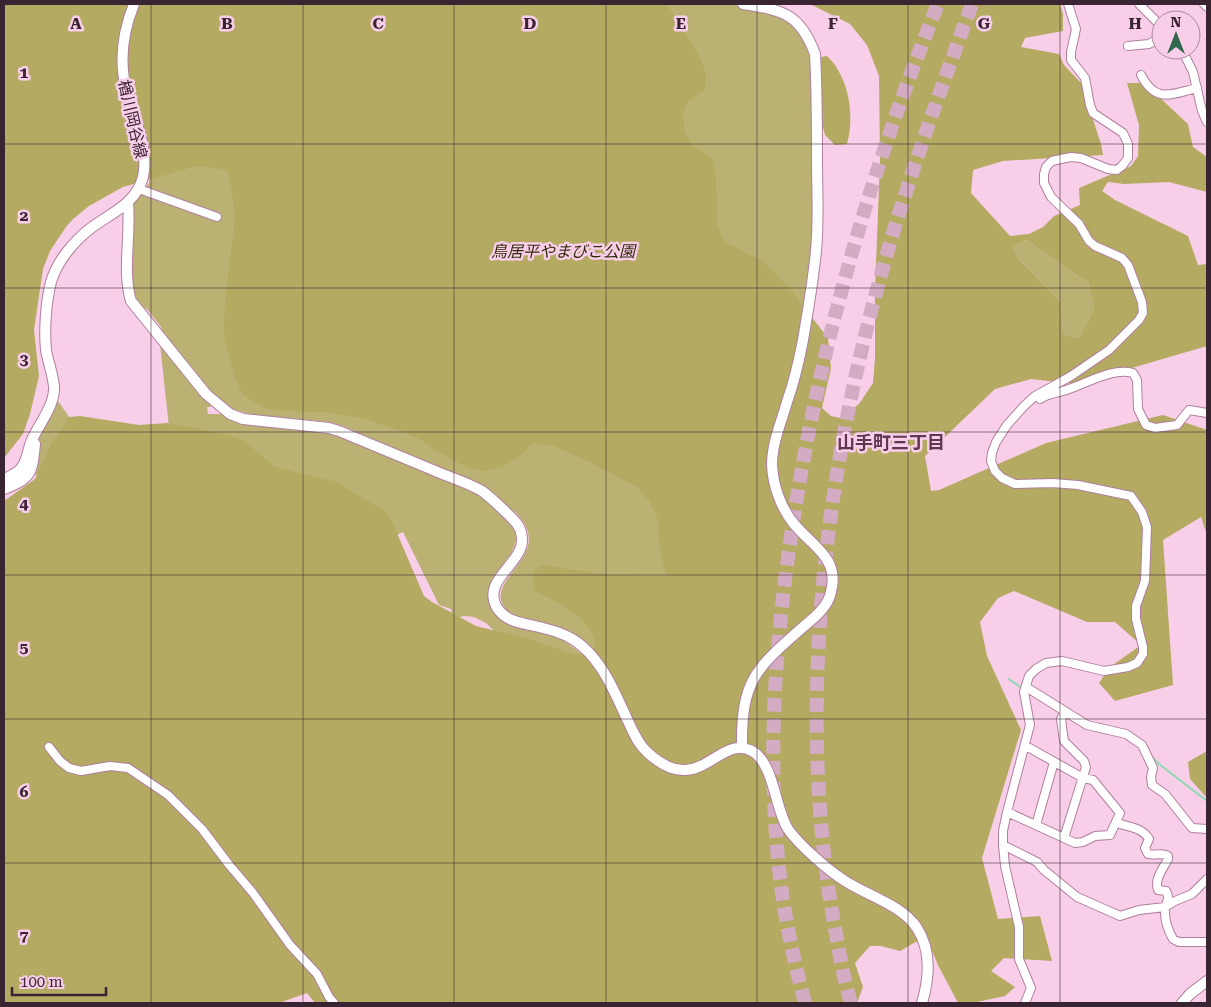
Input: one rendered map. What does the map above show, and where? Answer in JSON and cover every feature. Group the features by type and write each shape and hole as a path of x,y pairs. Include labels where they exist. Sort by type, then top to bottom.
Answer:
{"street":[{"name":"楢川岡谷線","path":"4,479 14,475 23,466 49,407 54,388 47,357 45,328 51,282 58,266 79,238 128,203 139,188 143,177 142,144 123,75 122,52 124,35 134,4"},
{"path":"742,748 744,705 748,689 756,673 771,655 825,606 832,592 833,573 824,553 794,524 786,513 776,488 772,465 775,442 803,343 816,250 818,206 815,54 802,29 784,13 764,6 743,4"},
{"path":"1025,1003 1031,988 1019,959 1019,927 1005,866 1003,831 1030,725 1024,692 1029,676 1036,669 1052,662 1062,661 1104,671 1128,668 1137,663 1143,654 1144,646 1136,619 1136,606 1145,580 1146,527 1142,512 1131,496 1078,485 1053,483 1015,484 1002,478 995,471 992,462 992,453 996,442 1007,424 1024,406 1035,396 1071,376 1109,350 1139,320 1143,313 1142,302 1128,265 1122,258 1095,246 1089,241 1079,224 1050,197 1044,183 1046,167 1052,161 1061,158 1081,158 1108,169 1117,170 1128,158 1128,144 1123,133 1093,113 1088,100 1085,78 1071,60 1070,52 1076,29 1068,4"},
{"path":"1140,4 1151,16"},
{"path":"1204,4 1207,7"},
{"path":"1128,46 1151,43"},
{"path":"1187,60 1194,72 1202,111 1207,122"},
{"path":"1141,75 1150,90 1164,96 1197,90 1207,93"},
{"path":"139,188 217,217"},
{"path":"128,203 130,224 127,288 131,301 206,394 230,414 243,419 329,428 339,431 482,491 517,523 522,534 521,545 517,555 498,580 494,589 494,599 502,614 517,623 563,634 580,644 603,670 638,741 652,756 666,766 676,770 690,770 730,750 742,748 753,752 763,762 787,826 799,840 838,876 906,916 915,925 922,936 928,961 928,977 922,1003"},
{"path":"1024,406 1031,405 1047,395 1068,390 1103,375 1128,372 1133,373 1137,380 1138,409 1146,426 1154,428 1177,425 1189,410 1207,413"},
{"name":"楢川岡谷線","path":"4,489 21,482 30,473 36,433"},
{"path":"1026,686 1087,725 1126,734 1142,745 1153,768 1152,785 1165,794 1192,828 1207,830"},
{"path":"1064,838 1086,767 1084,761 1064,741 1061,719 1065,712"},
{"path":"1007,812 1075,843 1083,842 1095,836 1110,835 1120,813 1093,780 1083,778 1026,746"},
{"path":"49,747 60,761 69,768 81,771 110,766 128,768 168,795 202,829 253,893 290,945 317,974 334,1003"},
{"path":"1036,825 1054,762"},
{"path":"1116,823 1138,828 1146,835 1149,839 1145,848 1148,854 1155,856 1164,854 1168,856 1157,882 1158,890 1166,891 1168,894 1168,901 1165,907 1168,926 1175,941 1207,942"},
{"path":"1003,845 1037,862 1077,897 1120,916 1139,910 1165,907 1192,894 1207,879"},
{"path":"1182,1003 1207,981"}],"green space":[{"path":"4,4 668,4 677,22 697,52 705,71 704,91 688,101 683,114 684,130 692,145 712,159 716,174 717,226 724,241 763,262 786,284 828,338 831,368 822,408 831,416 840,418 859,404 873,383 880,160 879,76 867,45 850,24 810,4 1060,4 1063,14 1063,31 1025,38 1021,47 1059,54 1064,65 1081,83 1103,155 1003,161 973,170 971,193 1010,236 1029,234 1043,227 1054,216 1080,205 1079,188 1131,166 1138,156 1139,125 1127,83 1144,83 1188,124 1193,147 1207,157 1207,192 1169,182 1124,184 1108,182 1102,191 1115,200 1188,236 1198,265 1207,264 1207,346 1077,384 1031,379 995,389 925,456 931,491 939,490 1046,443 1163,415 1207,430 1207,535 1201,517 1163,540 1173,685 1115,701 1099,683 1110,667 1141,645 1115,622 1087,622 1014,591 998,598 980,622 987,656 1021,730 982,858 998,919 1040,916 1052,961 1004,958 991,971 1015,987 1005,996 972,1003 958,1003 938,965 926,936 900,951 881,946 870,946 855,963 863,987 857,1003 315,1003 307,993 279,1003 4,1003 4,501 35,479 52,442 70,417 80,416 139,425 167,423 226,434 244,441 275,467 336,482 383,510 390,517 424,596 432,602 476,626 530,639 571,654 591,653 595,643 593,634 588,626 571,612 534,590 534,572 541,565 609,575 666,576 658,538 658,520 650,502 637,487 588,461 554,446 533,443 520,456 502,467 483,471 466,467 433,449 418,438 358,417 322,412 285,411 264,408 243,395 235,377 224,338 225,302 234,227 234,206 228,171 217,168 196,166 123,187 89,206 66,227 50,251 43,269 34,330 39,376 30,414 23,434 4,458","holes":["1026,240 1088,283 1094,309 1081,336 1074,338 1063,333 1061,302 1018,258 1013,247"]},
{"name":"鳥居平やまびこ公園","path":"141,4 730,4 760,9 775,14 792,25 798,32 807,49 812,70 813,234 800,335 768,463 599,655 567,630 516,616 505,608 501,597 503,586 525,553 529,540 526,527 514,511 509,511 486,491 486,487 330,422 250,414 228,408 216,397 163,335 161,327 147,309 138,306 130,285 131,207 149,183 151,172"},
{"path":"827,56 841,75 848,97 850,121 847,144 835,145 825,135 820,116 817,67 821,57"},
{"path":"1026,240 1088,283 1094,309 1082,336 1074,338 1063,333 1061,302 1018,258 1013,247"},
{"path":"160,344 212,405 207,407 208,414 221,414 247,425 329,432 477,492 512,526 516,541 512,552 490,584 488,596 492,608 505,622 546,632 562,639 587,658 504,640 486,623 474,617 464,616 453,619 451,609 439,605 403,532 346,560 47,486 35,474 37,449 42,430 58,401 81,434 169,427"},
{"path":"1207,751 1207,798 1190,779 1188,762"}],"waterway":[{"path":"1009,679 1023,689"},
{"path":"1092,730 1109,734"},
{"path":"1150,755 1207,801"}],"tunnel":[{"path":"805,1003 790,941 782,893 776,835 773,752 774,710 784,585 814,405 847,269 889,135 938,4"},
{"path":"851,1003 843,973 834,923 824,851 818,777 817,703 820,628 826,554 836,480 849,407 887,252 942,86 972,4"}],"district":[{"name":"山手町三丁目","path":"891,443"}]}
